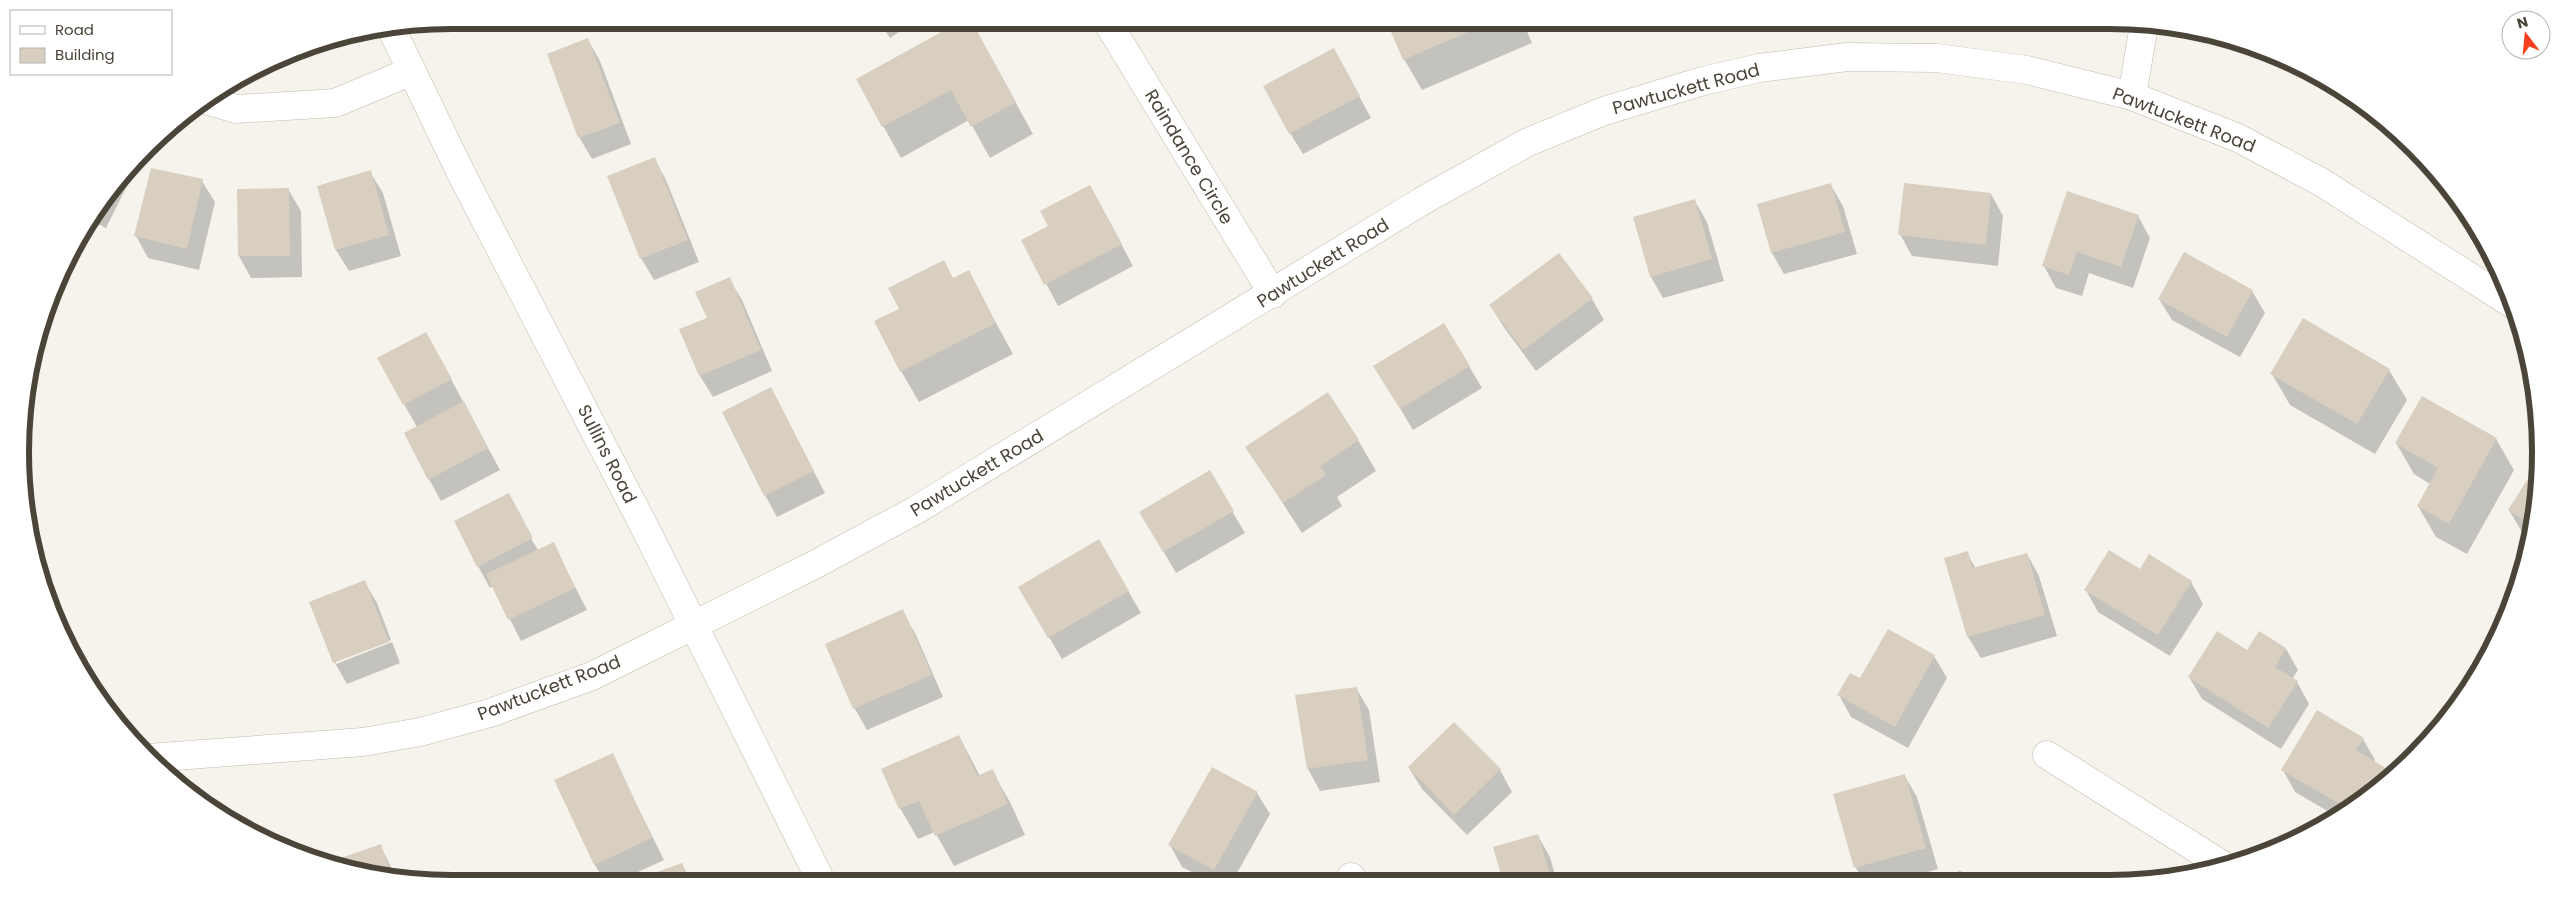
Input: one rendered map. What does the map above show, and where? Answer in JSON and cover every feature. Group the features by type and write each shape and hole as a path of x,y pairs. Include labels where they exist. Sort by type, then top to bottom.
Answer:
{"street":[{"name":"Raindance Circle","path":"1111,29 1273,294"},
{"path":"2132,96 2143,30"},
{"name":"Sullins Road","path":"393,33 461,173 646,530 818,875"},
{"name":"Pawtuckett Road","path":"159,757 363,742 420,732 490,713 592,676 814,565 916,510 1422,202 1528,142 1604,111 1703,81 1759,68 1847,57 1937,58 2027,70 2132,96 2238,138 2321,182 2503,298"},
{"path":"214,102 236,109 335,103 412,71"},
{"path":"2047,755 2217,861"}],"building":[{"path":"947,29 976,29 1016,102 971,127 951,90 882,127 856,79"},
{"path":"1390,29 1475,29 1403,60"},
{"path":"588,38 620,123 578,138 547,54"},
{"path":"1334,48 1360,96 1289,134 1263,86"},
{"path":"655,157 688,240 640,259 607,176"},
{"path":"151,168 203,179 187,249 134,236"},
{"path":"371,170 389,235 335,250 317,186"},
{"path":"1831,183 1845,232 1771,253 1757,204"},
{"path":"1904,183 1991,193 1986,245 1898,235"},
{"path":"1090,185 1122,244 1044,285 1021,240 1048,226 1040,211"},
{"path":"289,188 290,256 238,256 237,189"},
{"path":"2067,191 2139,215 2121,267 2077,252 2069,275 2042,266"},
{"path":"1695,199 1712,259 1650,277 1633,217"},
{"path":"2184,252 2253,290 2227,337 2158,299"},
{"path":"1559,253 1593,298 1523,350 1489,305"},
{"path":"944,260 953,278 969,270 996,323 900,372 874,321 899,309 888,288"},
{"path":"730,277 761,350 699,376 679,329 707,318 695,292"},
{"path":"2303,318 2390,369 2357,424 2270,374"},
{"path":"1444,323 1470,366 1400,409 1373,366"},
{"path":"426,332 452,379 403,405 377,358"},
{"path":"771,387 814,471 764,496 722,412"},
{"path":"1328,392 1359,440 1320,466 1326,475 1283,503 1245,447"},
{"path":"2422,396 2497,438 2449,524 2417,506 2438,468 2395,443"},
{"path":"464,401 488,448 428,480 404,433"},
{"path":"1210,470 1234,511 1163,552 1139,512"},
{"path":"2531,474 2526,522 2508,510"},
{"path":"509,493 533,538 477,567 454,521"},
{"path":"1099,539 1129,591 1048,638 1018,587"},
{"path":"554,542 575,588 508,620 486,574"},
{"path":"2109,550 2140,569 2149,554 2192,581 2158,635 2084,590"},
{"path":"1968,551 1972,568 2027,553 2045,615 1967,637 1944,558"},
{"path":"365,580 389,642 333,663 309,602"},
{"path":"903,609 932,675 853,709 825,644"},
{"path":"1888,629 1935,655 1895,727 1837,695 1850,673 1860,678"},
{"path":"2217,631 2247,650 2259,631 2286,648 2275,667 2298,681 2268,728 2188,677"},
{"path":"1357,687 1368,760 1307,769 1295,695"},
{"path":"2317,710 2364,738 2356,750 2388,770 2367,788 2342,805 2281,770"},
{"path":"1454,722 1501,769 1454,815 1408,767"},
{"path":"959,735 977,776 993,769 1008,804 935,836 919,801 899,809 881,769"},
{"path":"613,753 652,838 594,865 554,780"},
{"path":"1212,767 1258,792 1214,870 1168,845"},
{"path":"1905,774 1926,848 1854,868 1833,794"},
{"path":"1538,834 1550,875 1501,875 1493,847"},
{"path":"381,844 390,871 369,867 337,859"},
{"path":"682,863 687,875 648,875"},
{"path":"1959,870 1968,875 1956,875"}]}
